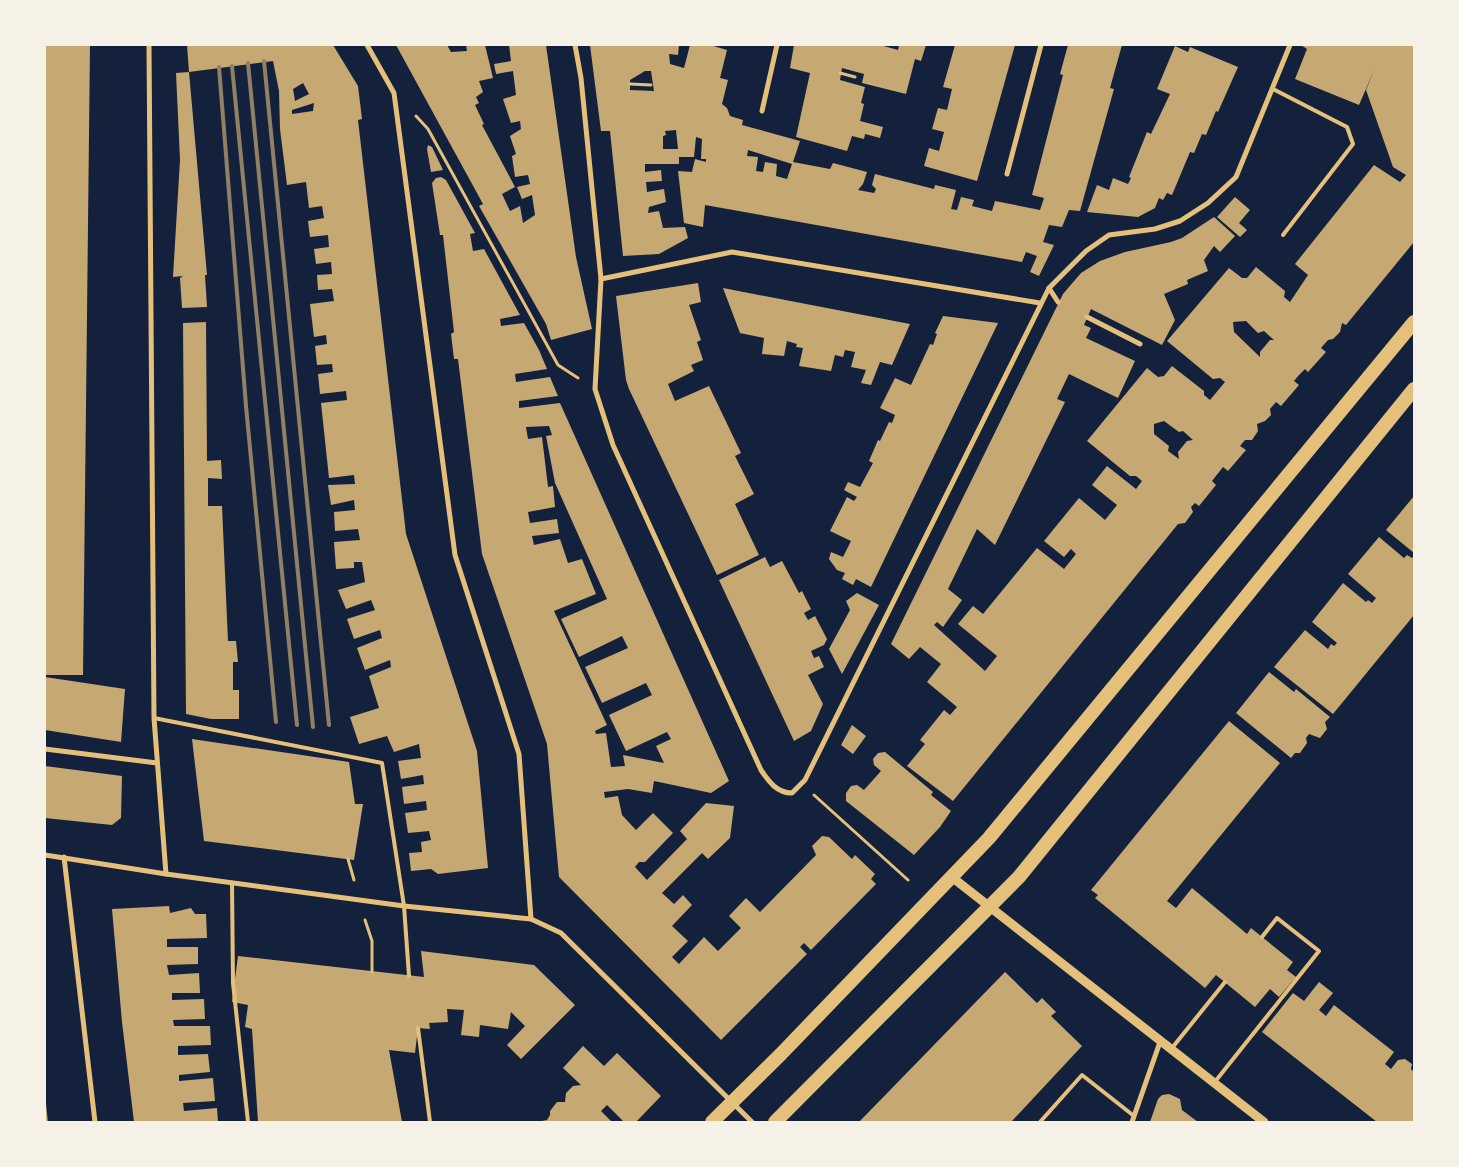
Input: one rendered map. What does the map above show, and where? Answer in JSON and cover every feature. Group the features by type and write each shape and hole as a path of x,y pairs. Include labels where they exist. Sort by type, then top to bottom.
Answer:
{"highway":[{"path":"712,1122 953,878 1000,826 1414,322"},
{"path":"775,1122 991,908 1044,848 1414,389"}],"street":[{"path":"148,45 154,718 166,874"},
{"path":"367,45 394,93 455,556 519,754 531,919"},
{"path":"575,45 581,78 601,279 595,389 613,445 761,770 776,788 785,793 792,793 805,780 1049,288 1086,251 1109,235 1155,229 1180,221 1208,204 1236,177 1290,45"},
{"path":"762,111 777,45"},
{"path":"1007,174 1041,45"},
{"path":"601,279 732,252 1040,303"},
{"path":"1049,288 1058,302"},
{"path":"1087,317 1140,344"},
{"path":"45,749 158,763"},
{"path":"45,855 166,874 404,906 531,919 561,933 752,1122"},
{"path":"64,857 94,1122"},
{"path":"953,878 1213,1084 1264,1122"},
{"path":"1133,1119 1160,1042"}],"lane":[{"path":"1273,89 1347,127 1353,144 1283,235"},
{"path":"154,718 382,764 404,906 410,976"},
{"path":"232,883 233,983 248,1122"},
{"path":"1213,1084 1319,951 1277,918 1262,937"},
{"path":"1170,1049 1225,982"},
{"path":"418,1028 430,1122"},
{"path":"1040,1122 1082,1075 1133,1119"}],"path":[{"path":"840,73 855,77"},
{"path":"630,84 650,85"},
{"path":"394,93 428,129 558,365 595,389"},
{"path":"805,780 810,792 908,880"}],"building":[{"path":"45,45 90,45 83,675 45,675"},
{"path":"187,45 333,45 358,86 362,119 358,120 406,534 477,751 488,868 438,874 431,869 411,871 409,853 422,852 421,842 431,840 429,831 408,833 405,813 427,810 426,801 404,804 402,787 424,784 423,775 401,779 398,761 421,758 419,744 394,752 387,736 359,744 350,717 379,708 369,676 391,667 390,660 365,670 357,648 382,638 380,630 354,639 347,619 375,610 371,600 346,609 338,590 365,582 362,562 354,562 354,568 336,569 334,542 360,540 358,529 335,531 334,512 355,510 354,500 331,505 328,485 355,484 354,475 329,478 321,403 347,400 346,391 320,394 318,374 333,372 332,364 317,365 315,346 327,344 326,335 314,337 310,304 334,301 332,289 318,290 317,275 332,274 331,262 316,264 314,249 329,247 328,235 310,237 308,221 324,218 322,206 309,208 306,182 287,185 280,129 279,91 273,61 189,72","holes":["303,83 309,94 295,101 293,89","314,103 313,111 292,114 292,110"]},
{"path":"396,45 447,45 451,52 467,51 466,45 485,45 493,78 479,81 483,92 476,97 479,103 475,105 484,124 482,125 515,187 502,194 510,211 520,206 523,223 535,215 532,195 522,199 517,187 530,184 528,175 515,177 512,156 516,154 510,136 521,129 520,121 511,123 503,99 516,95 513,71 496,74 494,64 511,61 509,45 546,45 576,257 592,329 551,340 546,324 479,206 483,204"},
{"path":"590,45 679,45 678,55 669,54 670,64 684,68 690,45 710,45 727,50 720,78 728,80 722,104 727,108 730,116 743,120 742,125 800,141 793,162 830,169 833,163 867,172 863,184 858,190 874,193 876,189 872,185 875,174 934,189 935,185 956,190 951,209 957,210 961,197 974,200 972,206 992,211 995,201 1040,210 1044,198 1032,195 1063,75 1060,74 1068,45 1122,45 1110,88 1114,89 1080,211 1069,210 1062,227 1049,225 1043,242 1054,245 1039,276 1030,272 1037,256 1026,252 1022,262 705,205 703,227 684,223 678,171 692,172 695,159 706,162 706,159 701,159 702,139 696,137 694,157 679,157 679,164 645,164 645,172 661,170 662,181 646,182 647,192 664,189 666,202 649,207 648,213 659,211 663,228 685,227 688,238 659,254 623,256 610,131 601,131","holes":["645,71 651,71 654,91 630,90 630,80","676,130 678,149 663,149 665,131","748,150 792,164 787,179 776,176 777,164 765,162 763,172 756,171 758,157 747,156"]},
{"path":"794,45 880,45 898,50 899,45 926,45 921,61 915,59 906,94 862,83 864,74 842,68 840,80 865,87 861,103 864,104 860,121 883,127 880,138 865,134 864,139 852,136 847,151 796,137 810,73 790,68"},
{"path":"955,45 1015,45 977,181 924,166 929,148 939,151 944,132 932,129 938,108 947,110 952,89 943,87"},
{"path":"1301,45 1414,45 1414,242 1346,325 1342,323 1340,332 1333,339 1328,340 1321,348 1326,352 1308,372 1305,369 1294,381 1299,385 1281,406 1276,402 1270,409 1271,415 1265,421 1257,424 1258,431 1252,440 1245,440 1240,446 1246,450 1228,471 1223,467 1212,481 1216,485 1199,506 1195,503 1191,507 1193,512 1185,523 1178,524 953,801 907,766 925,744 920,740 944,710 950,715 957,707 927,682 941,664 920,647 909,659 891,644 1063,294 1081,273 1100,261 1125,252 1182,238 1214,217 1235,236 1220,252 1214,246 1204,260 1208,271 1187,280 1188,284 1164,294 1175,320 1162,345 1091,309 1084,325 1091,328 1086,338 1135,361 1118,398 1069,374 1057,399 1065,402 995,545 977,529 948,589 962,600 943,627 937,622 934,625 985,671 997,656 958,624 973,606 983,614 1037,548 1064,569 1076,554 1071,549 1064,557 1044,541 1079,498 1105,520 1117,505 1092,485 1107,466 1136,489 1142,481 1136,476 1130,476 1087,441 1147,368 1158,377 1164,376 1172,366 1204,391 1204,395 1210,400 1225,382 1220,378 1213,379 1167,341 1229,268 1242,278 1247,278 1256,267 1285,291 1284,297 1290,302 1308,275 1295,264 1374,165 1400,182 1406,175 1393,167 1366,90 1375,68 1359,105 1295,79 1307,49","holes":["1246,321 1258,333 1264,331 1274,340 1270,340 1260,352 1260,357 1234,332 1233,322","1164,421 1179,432 1183,431 1193,440 1187,441 1178,452 1179,459 1168,451 1169,446 1154,434 1154,424"]},
{"path":"1175,46 1188,52 1190,47 1238,67 1206,135 1202,134 1194,153 1190,152 1172,195 1167,193 1163,200 1159,198 1155,208 1138,217 1087,212 1097,185 1109,190 1113,178 1128,184 1147,132 1151,134 1170,94 1157,89"},
{"path":"189,72 207,275 205,275 207,307 182,308 180,278 183,276 173,277 180,160 176,73"},
{"path":"428,145 432,147 443,170 431,172"},
{"path":"441,177 446,180 475,233 470,234 473,251 484,249 520,315 500,319 501,326 524,323 547,369 515,374 516,382 550,377 558,396 519,401 519,408 560,403 729,781 711,793 654,781 652,793 628,789 604,792 605,798 618,796 622,815 636,830 653,813 673,833 645,862 639,862 635,867 647,880 687,839 680,831 706,803 734,806 730,838 708,859 702,853 662,893 674,904 683,895 692,905 672,926 688,941 672,957 679,964 704,937 718,951 741,928 729,916 746,898 760,912 816,855 812,846 822,836 829,837 852,859 855,855 875,874 871,879 876,884 811,950 804,943 800,947 807,954 721,1040 559,877 547,744 482,554 458,359 454,359 451,334 454,332 443,235 440,235 432,183 436,178","holes":["549,426 552,435 546,436 555,483 607,599 561,619 579,657 622,636 628,648 585,667 602,703 646,683 652,695 609,715 626,751 667,732 671,739 656,746 664,763 623,755 625,766 611,767 606,733 596,734 595,731 607,725 554,611 596,594 582,559 568,563 560,539 534,545 532,536 559,533 557,519 530,523 528,512 555,507 553,486 548,487 542,437 528,439 526,427"]},
{"path":"1235,197 1250,210 1239,223 1247,230 1240,237 1217,217"},
{"path":"698,283 701,302 689,305 701,340 697,342 703,360 691,365 694,371 668,384 675,401 709,386 741,453 735,456 754,494 735,504 759,555 717,575 629,389 626,380 616,296"},
{"path":"723,288 910,324 892,365 880,362 871,385 861,383 866,370 851,367 855,352 845,350 843,357 835,355 831,371 799,366 803,348 796,347 797,344 787,341 784,356 762,354 764,338 740,333"},
{"path":"943,316 998,323 871,587 856,579 853,585 842,579 845,573 837,570 829,559 831,552 843,557 851,541 830,531 847,497 854,501 857,497 844,490 848,482 860,487 873,463 869,461 878,440 880,441 889,422 892,423 895,415 880,408 895,378 911,385 930,344 933,345 937,334 935,333"},
{"path":"206,322 207,461 221,460 222,479 208,478 208,506 222,506 228,641 236,641 238,662 233,662 233,690 239,690 239,719 211,719 186,714 183,323"},
{"path":"1414,496 1414,553 1386,530"},
{"path":"1379,537 1404,558 1407,555 1412,558 1414,556 1414,615 1333,714 1274,667 1305,630 1328,649 1331,644 1334,646 1337,643 1312,622 1343,583 1366,602 1368,600 1372,603 1376,598 1348,574"},
{"path":"765,557 770,567 782,561 799,593 802,591 811,609 804,613 808,620 815,616 827,639 824,645 811,651 814,658 819,656 824,667 808,675 823,704 811,731 794,741 719,580"},
{"path":"857,593 879,605 842,674 829,649 850,610 846,601"},
{"path":"1269,672 1294,692 1296,689 1330,717 1325,722 1327,729 1320,738 1309,734 1306,738 1307,743 1300,753 1295,753 1291,758 1236,713"},
{"path":"45,677 125,689 121,742 45,730"},
{"path":"1229,721 1280,763 1167,901 1176,908 1192,888 1247,934 1251,928 1293,962 1287,970 1296,977 1279,997 1270,989 1255,1007 1216,975 1205,988 1095,898 1098,895 1091,890"},
{"path":"852,725 866,736 853,754 841,745"},
{"path":"192,739 349,762 355,804 363,804 354,860 204,841"},
{"path":"885,752 933,792 931,795 951,811 940,827 914,855 846,801 846,793 851,786 857,785 864,790 881,771 874,765 873,759 878,753"},
{"path":"45,766 122,776 121,818 112,825 45,818"},
{"path":"169,906 170,913 191,908 195,914 206,914 207,938 167,939 167,947 198,947 198,964 167,965 169,975 199,973 200,993 172,993 172,1000 204,999 205,1019 173,1020 174,1026 210,1026 211,1045 178,1046 178,1055 208,1054 210,1072 179,1075 179,1081 213,1078 215,1101 183,1103 184,1111 217,1108 218,1122 134,1122 122,1022 112,909"},
{"path":"421,951 534,965 575,1005 521,1059 507,1045 525,1026 511,1012 508,1029 480,1025 479,1037 461,1035 464,1010 447,1009 448,1022 429,1023 430,1029 418,1028 415,1053 389,1050 402,1122 258,1122 252,1029 245,1027 248,1005 232,1002 238,956 424,977"},
{"path":"1005,972 1037,1003 1042,998 1056,1012 1051,1016 1082,1046 1011,1122 859,1122"},
{"path":"1319,982 1333,993 1319,1010 1326,1016 1334,1005 1394,1052 1385,1064 1391,1069 1398,1060 1405,1059 1412,1064 1411,1069 1414,1072 1414,1122 1377,1122 1262,1032 1293,993 1304,1001"},
{"path":"583,1046 604,1066 617,1053 661,1096 636,1122 624,1122 607,1105 601,1111 612,1122 537,1122 547,1120 550,1111 557,1102 565,1102 566,1093 573,1086 581,1085 563,1068"},
{"path":"1169,1094 1180,1099 1182,1110 1198,1122 1150,1122 1158,1099 1162,1095"},
{"path":"46,1104 48,1122 45,1122"}],"railway":[{"path":"264,61 329,725"},
{"path":"248,63 313,727"},
{"path":"232,66 297,725"},
{"path":"219,67 246,406 276,722"}]}
